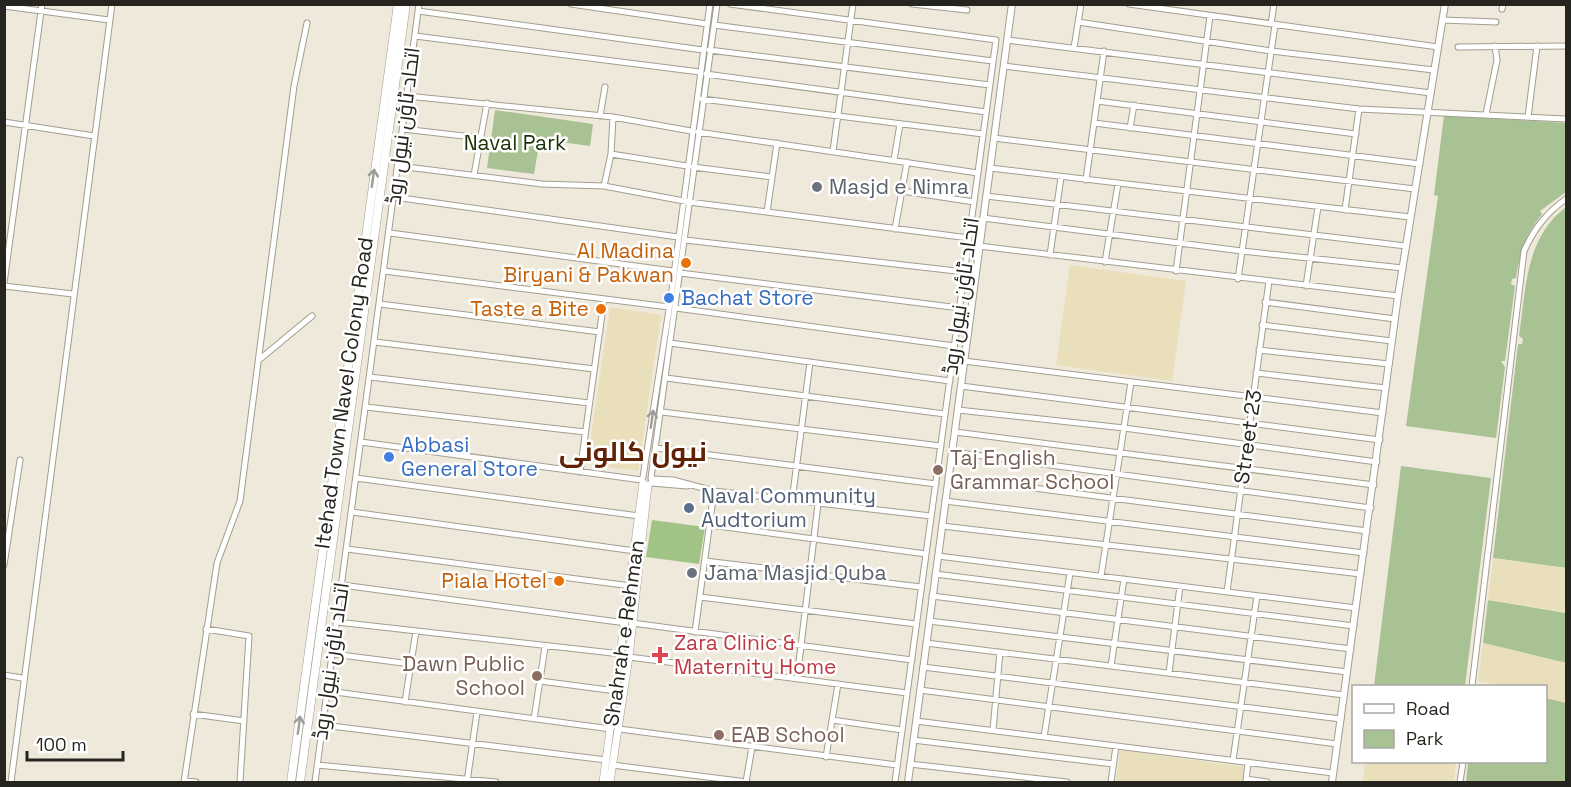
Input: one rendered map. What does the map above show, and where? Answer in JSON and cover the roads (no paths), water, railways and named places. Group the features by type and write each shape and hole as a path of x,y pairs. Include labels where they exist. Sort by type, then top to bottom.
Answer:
{"main road":[{"name":"Itehad Town Navel Colony Road","path":"291,783 398,4"},
{"name":"Itehad Town Navel Colony Road","path":"300,783 406,4"},
{"path":"370,204 379,206"},
{"name":"Shahrah e Rehman","path":"629,623 639,516 647,480"},
{"name":"Shahrah e Rehman","path":"603,783 620,729 625,656 647,480"},
{"name":"Shahrah e Rehman","path":"610,783 610,729 625,656"}],"street":[{"path":"11,783 22,678 112,4"},
{"name":"اتحاد ٹاؤن نیول روڈ","path":"315,783 419,4"},
{"path":"571,4 707,24"},
{"path":"647,480 672,308 680,273 682,200 695,132 710,4"},
{"path":"706,50 714,25 717,4"},
{"name":"اتحاد ٹاؤن نیول روڈ","path":"730,4 996,40 895,783"},
{"path":"833,151 853,4"},
{"path":"912,4 967,10"},
{"path":"908,783 1012,4"},
{"path":"1074,48 1081,4"},
{"path":"1129,4 1438,47"},
{"path":"1238,279 1271,51 1274,4"},
{"path":"1332,783 1398,296 1445,4"},
{"path":"4,6 41,7 110,20"},
{"path":"41,7 4,284 73,294"},
{"path":"418,11 990,85"},
{"path":"1176,271 1210,16"},
{"path":"1442,20 1497,22"},
{"path":"1078,22 1271,51 1434,70"},
{"path":"196,783 184,782 193,714 217,562 240,501 294,86 306,23"},
{"path":"714,25 993,61"},
{"path":"415,36 986,112"},
{"path":"1007,40 1431,93"},
{"path":"1486,114 1497,60 1495,46"},
{"path":"1528,117 1538,46"},
{"path":"1458,47 1566,46"},
{"path":"1086,180 1104,51"},
{"path":"1004,66 1201,88 1359,109 1566,119"},
{"path":"695,132 702,99 703,73"},
{"path":"600,116 605,87"},
{"path":"407,96 613,117 695,132 978,173"},
{"path":"702,99 983,134"},
{"path":"1097,101 1356,134"},
{"path":"474,175 487,103"},
{"path":"1130,128 1134,105"},
{"path":"1345,210 1359,109"},
{"path":"604,186 611,154 613,117"},
{"path":"4,122 94,136"},
{"path":"1094,123 1420,164"},
{"path":"894,160 900,124"},
{"path":"403,129 481,138"},
{"path":"994,138 1415,189"},
{"path":"767,212 777,143"},
{"path":"611,154 772,177"},
{"path":"895,229 906,162"},
{"path":"399,165 542,184 604,186 689,202 969,238"},
{"path":"647,480 656,448 662,412 670,343 674,271 689,202 690,166"},
{"path":"990,168 1186,193 1410,217"},
{"path":"1050,255 1061,177"},
{"path":"1105,262 1118,184"},
{"path":"902,191 974,202"},
{"path":"986,196 1406,246"},
{"path":"394,197 682,238 964,272"},
{"path":"1472,685 1524,251 1534,230 1552,209 1566,199"},
{"path":"1306,286 1318,207"},
{"path":"983,218 1242,251 1403,268"},
{"path":"390,233 674,271"},
{"path":"979,246 1238,279 1398,296"},
{"path":"384,271 954,346"},
{"path":"680,273 960,308"},
{"name":"Street 23","path":"1227,592 1269,281"},
{"path":"580,472 604,300"},
{"path":"1266,302 1395,319"},
{"path":"380,304 600,332"},
{"path":"259,360 312,316"},
{"path":"1263,325 1392,341"},
{"path":"375,342 594,369"},
{"path":"670,343 950,381"},
{"path":"1259,350 1389,364"},
{"path":"964,361 1383,414"},
{"path":"792,501 810,362"},
{"path":"1256,373 1386,388"},
{"path":"370,377 589,403"},
{"path":"666,378 945,414"},
{"path":"1101,576 1131,382"},
{"path":"961,386 1380,440"},
{"path":"366,407 585,432"},
{"path":"957,410 1124,428 1377,462"},
{"path":"662,412 941,446"},
{"path":"955,432 1374,485"},
{"path":"361,442 692,486 714,491 931,516"},
{"path":"656,448 936,484"},
{"path":"952,452 1371,508"},
{"path":"4,565 20,460"},
{"path":"948,477 1367,531"},
{"path":"356,478 639,516"},
{"path":"695,632 714,491"},
{"path":"945,501 1364,553"},
{"path":"797,679 818,504"},
{"path":"352,512 635,551"},
{"path":"710,525 926,554"},
{"path":"942,526 1361,574"},
{"path":"347,549 631,586"},
{"path":"938,556 1356,608"},
{"path":"705,561 921,587"},
{"path":"1044,737 1070,573"},
{"path":"935,574 1354,626"},
{"path":"1111,666 1124,579"},
{"path":"342,585 912,660"},
{"path":"1169,673 1180,586"},
{"path":"933,596 1351,649"},
{"path":"1233,760 1257,596"},
{"path":"700,597 916,624"},
{"path":"929,621 1347,672"},
{"path":"337,622 625,656 907,693"},
{"path":"206,629 249,636 240,783"},
{"path":"405,702 416,631"},
{"path":"926,643 1344,695"},
{"path":"534,719 545,647"},
{"path":"993,730 1000,652"},
{"path":"333,654 411,664"},
{"path":"923,667 1341,718"},
{"path":"4,675 22,678"},
{"path":"540,681 616,691"},
{"path":"826,757 838,684"},
{"path":"920,690 1337,744"},
{"path":"327,691 610,729"},
{"path":"467,780 477,712"},
{"path":"193,714 244,721"},
{"path":"832,720 902,730"},
{"path":"916,721 1333,773"},
{"path":"323,725 474,743 747,783 752,747"},
{"path":"620,729 897,765"},
{"path":"913,740 1113,764"},
{"path":"1111,783 1116,746"},
{"path":"1248,762 1246,781 1267,783"},
{"path":"1460,783 1463,763"},
{"path":"910,764 1066,783"},
{"path":"317,765 496,783"},
{"path":"1003,783 1004,775"}],"place":[{"name":"Masjd e Nimra","path":"817,187"},
{"name":"Al Madina Biryani & Pakwan","path":"686,263"},
{"name":"Bachat Store","path":"669,298"},
{"name":"Taste a Bite","path":"601,309"},
{"name":"Abbasi General Store","path":"389,457"},
{"name":"Taj English Grammar School","path":"938,470"},
{"name":"Naval Community Audtorium","path":"689,508"},
{"name":"Jama Masjid Quba","path":"692,573"},
{"name":"Piala Hotel","path":"559,581"},
{"name":"Zara Clinic & Maternity Home","path":"660,655"},
{"name":"Dawn Public School","path":"537,676"},
{"name":"EAB School","path":"719,735"}],"district":[{"name":"نیول کالونی","path":"633,452"}],"park label":[{"name":"Naval Park","path":"515,143"}]}
